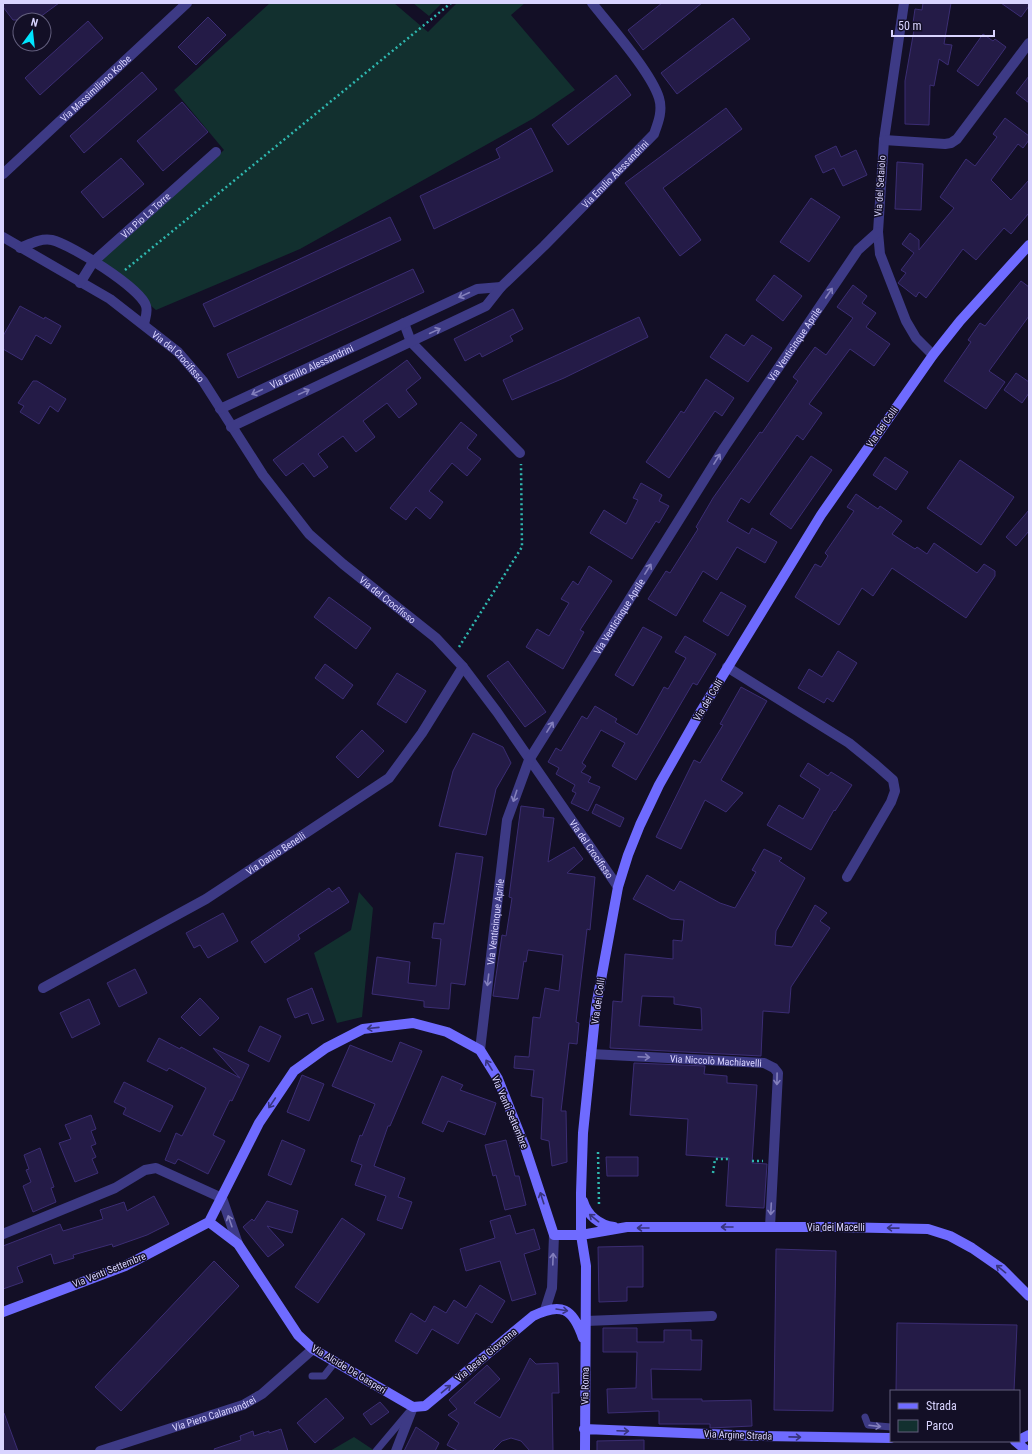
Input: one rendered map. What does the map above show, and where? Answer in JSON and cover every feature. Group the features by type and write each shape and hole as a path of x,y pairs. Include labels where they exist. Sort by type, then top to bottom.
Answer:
{"main road":[{"name":"Via dei Colli","path":"581,1235 583,1133 599,993 618,887 640,825 659,785 727,667 821,515 933,356 960,321 1029,245"},
{"name":"Via Venti Settembre","path":"3,1312 125,1266 209,1222 259,1123 294,1071 326,1048 364,1029 413,1023 448,1032 480,1050 498,1079 525,1147 554,1235"},
{"name":"Via dei Macelli","path":"581,1194 584,1206 596,1220 610,1226 620,1228"},
{"name":"Via Alcide De Gasperi","path":"209,1222 238,1244 298,1335 313,1349 413,1406"},
{"name":"Via dei Macelli","path":"554,1235 581,1235 620,1228 770,1227 928,1229 950,1236 972,1248 1001,1268 1029,1296"},
{"name":"Via Roma","path":"581,1235 586,1266 585,1451"},
{"name":"Via Beata Giovanna","path":"413,1406 425,1406 532,1316 545,1310 562,1309 568,1311 577,1323 585,1347"},
{"name":"Via Argine Strada","path":"584,1429 760,1436 890,1438"},
{"path":"1020,1440 1029,1435"},
{"path":"1016,1442 1027,1451"}],"street":[{"name":"Via Massimiliano Kolbe","path":"3,174 187,3"},
{"name":"Via Emilio Alessandrini","path":"231,427 486,306 501,288 654,134 661,110 655,88 642,68 592,3"},
{"name":"Via del Setaiolo","path":"904,3 884,140 878,232 880,254 906,321 916,338 933,356"},
{"path":"884,140 945,144 951,143 957,139 1029,43"},
{"name":"Via Pio La Torre","path":"80,283 93,262 216,152"},
{"name":"Via Venticinque Aprile","path":"480,1050 507,820 529,760 724,448 858,250 878,232"},
{"name":"Via del Crocifisso","path":"3,237 110,300 144,324 178,352 203,381 263,475 309,534 343,564 436,638 463,667 497,712 618,887"},
{"name":"Via del Crocifisso","path":"20,248 35,242 52,240 116,276 141,298 146,305 144,324"},
{"name":"Via Emilio Alessandrini","path":"220,409 477,289 501,288"},
{"path":"404,324 411,342 520,453"},
{"name":"Via Danilo Benelli","path":"43,988 206,899 389,778 422,733 463,667"},
{"path":"727,667 848,743 893,780 895,791 891,802 847,877"},
{"name":"Via Niccolò Machiavelli","path":"591,1054 625,1057 764,1063 774,1068 778,1073 770,1227"},
{"path":"3,1234 115,1188 145,1170 156,1168 185,1183 222,1198"},
{"name":"Via Alcide De Gasperi","path":"222,1198 238,1244"},
{"path":"545,1310 552,1288 554,1235"},
{"path":"586,1321 712,1316"},
{"name":"Via Piero Calamandrei","path":"100,1451 243,1405 262,1394 313,1349"},
{"path":"396,1451 413,1406"}],"lane":[{"path":"312,1376 324,1376 335,1362"},
{"path":"376,1451 413,1406"},
{"path":"865,1417 868,1425 890,1427"}],"path":[{"path":"116,276 451,3"},
{"path":"453,656 522,547 520,453"},
{"path":"598,1152 599,1205 602,1210"},
{"path":"713,1173 715,1158 729,1159"},
{"path":"752,1161 761,1161"}],"green space":[{"path":"270,3 394,3 428,32 457,3 525,3 511,15 575,90 534,118 300,249 156,310 98,262 224,150 174,90"},
{"path":"413,3 442,3 429,16"},
{"path":"359,892 373,908 362,1017 337,1023 314,953 351,930"},
{"path":"354,1437 375,1451 330,1451"}],"building":[{"path":"3,3 59,3 47,12 12,12 12,19 3,7"},
{"path":"662,3 702,3 643,50 628,30"},
{"path":"923,3 951,3 944,44 952,45 948,65 939,59 934,86 930,85 929,125 905,124 905,81 914,30 912,30 915,9 922,10"},
{"path":"1001,3 1029,3 1029,6 1021,17"},
{"path":"208,17 226,35 196,65 178,47"},
{"path":"733,18 750,39 677,94 661,73"},
{"path":"88,21 103,38 40,95 25,78"},
{"path":"983,34 993,41 995,39 1006,47 978,86 957,71"},
{"path":"142,72 157,89 84,153 70,136"},
{"path":"616,75 631,95 568,145 552,125"},
{"path":"1029,76 1029,103 1016,93"},
{"path":"182,102 208,132 163,171 137,141"},
{"path":"726,108 742,129 663,188 701,240 680,256 625,183"},
{"path":"1005,118 1029,136 1029,140 1023,148 1018,144 991,180 1011,200 1029,180 1029,213 1011,234 1004,228 976,260 963,249 926,298 919,292 916,297 898,283 906,273 901,270 914,253 902,244 910,233 919,240 919,250 954,208 940,197 966,159 975,166 997,137 993,134"},
{"path":"531,128 553,171 434,229 420,196 500,158 496,149"},
{"path":"836,146 841,157 856,150 867,175 843,186 834,168 823,173 815,156"},
{"path":"121,158 144,184 103,218 81,192"},
{"path":"897,162 923,164 921,210 895,209"},
{"path":"811,198 840,217 809,262 780,242"},
{"path":"390,217 401,240 214,327 203,304"},
{"path":"413,269 424,292 238,378 227,354"},
{"path":"774,275 802,296 783,321 756,300"},
{"path":"1021,281 1029,287 1029,316 989,371 1005,382 986,409 944,381 971,342 968,340 980,323 985,326"},
{"path":"853,285 867,296 862,303 876,313 866,327 890,344 874,366 850,349 809,404 822,413 803,440 797,435 749,503 741,498 727,521 749,534 752,528 777,542 765,563 737,547 717,580 703,571 676,616 648,599 666,571 670,573 698,529 696,527 713,498 760,432 762,433 798,381 793,377 815,347 826,355 853,318 837,307"},
{"path":"20,306 61,326 51,344 36,335 22,360 3,349 3,336"},
{"path":"513,309 523,329 510,336 513,341 482,357 480,353 465,361 454,339"},
{"path":"639,317 648,337 564,378 512,400 503,380"},
{"path":"726,334 744,346 752,335 772,348 748,382 710,357"},
{"path":"407,360 421,378 406,390 417,404 399,418 387,403 363,421 375,437 356,452 343,436 318,454 328,467 314,477 303,463 286,476 273,460"},
{"path":"1016,373 1029,382 1029,393 1022,403 1004,390"},
{"path":"706,379 734,398 722,416 715,411 669,478 646,462 681,411 684,413"},
{"path":"33,381 37,381 66,399 58,412 50,406 39,424 20,412 24,406 18,403"},
{"path":"461,422 477,435 467,448 481,459 467,476 452,463 429,491 443,502 430,519 416,507 406,520 390,508"},
{"path":"811,456 832,470 791,529 770,514"},
{"path":"885,457 908,472 896,490 873,475"},
{"path":"960,460 1014,497 981,545 927,508"},
{"path":"641,483 662,495 659,501 669,506 659,523 656,521 632,559 590,533 604,510 626,524 638,500 633,498"},
{"path":"856,494 878,509 880,506 902,521 892,534 915,549 917,547 927,554 934,543 977,573 984,564 995,571 995,576 966,618 892,568 873,596 862,588 839,625 795,597 815,564 821,567 828,556 825,553 854,511 847,507"},
{"path":"1029,510 1029,531 1016,546 1006,537"},
{"path":"589,566 612,581 580,630 584,632 563,669 526,647 537,629 549,636 569,603 561,599 573,581 578,585"},
{"path":"721,592 746,606 728,636 703,621"},
{"path":"329,597 371,628 356,649 314,617"},
{"path":"643,627 662,637 633,686 615,675"},
{"path":"685,636 716,654 697,685 693,683 636,780 612,766 625,743 601,730 582,763 586,766 581,772 591,777 588,782 600,787 588,811 571,803 576,793 572,791 575,785 556,774 559,768 548,762 556,748 561,751 582,716 587,719 595,706 617,719 615,722 637,735 664,687 668,689 686,658 675,652"},
{"path":"838,651 857,663 833,702 827,698 824,703 798,688 809,669 822,677"},
{"path":"508,661 546,712 525,727 487,676"},
{"path":"325,664 353,685 343,699 315,678"},
{"path":"397,673 426,691 406,723 377,704"},
{"path":"741,687 767,701 721,780 743,793 726,812 705,800 681,849 656,837 694,760 700,763 723,725 720,724"},
{"path":"362,730 384,751 358,778 336,757"},
{"path":"473,733 503,747 511,763 496,789 486,835 439,826 453,771"},
{"path":"808,763 828,776 831,772 852,785 835,811 834,810 811,850 767,825 779,805 803,819 820,789 800,776"},
{"path":"596,804 624,818 620,827 592,813"},
{"path":"521,806 544,809 543,817 554,818 548,862 574,847 583,859 567,873 595,877 590,930 587,929 576,1022 579,1023 577,1044 569,1043 561,1111 566,1111 567,1162 552,1166 549,1141 541,1139 543,1098 531,1096 534,1070 514,1068 515,1056 529,1057 533,1017 540,1018 545,988 559,991 563,955 528,950 526,962 524,961 518,999 493,996 502,935 506,936 512,898 509,897"},
{"path":"764,849 782,858 779,861 805,878 776,931 775,945 792,947 815,905 827,913 820,921 830,928 791,987 789,1013 763,1011 761,1056 610,1048 613,1001 622,1002 625,954 673,959 673,940 682,941 684,920 671,919 633,899 647,875 674,891 680,881 720,903 735,908 756,872 752,870","holes":["642,996 674,997 674,1004 701,1008 702,1030 639,1026"]},
{"path":"456,853 483,857 465,985 451,983 449,1009 424,1007 424,1001 372,994 377,957 410,962 408,983 436,986 441,939 432,938 434,923 444,924"},
{"path":"339,887 349,902 298,935 300,939 265,963 251,942 329,888 332,892"},
{"path":"223,913 238,941 208,958 200,945 194,948 186,933"},
{"path":"135,969 147,993 119,1007 107,983"},
{"path":"312,988 324,1020 312,1024 308,1013 295,1018 287,999"},
{"path":"200,998 219,1018 200,1036 181,1017"},
{"path":"89,999 100,1024 72,1038 60,1013"},
{"path":"260,1026 281,1036 269,1062 248,1051"},
{"path":"159,1038 180,1049 181,1047 240,1078 213,1048 249,1065 232,1101 230,1100 213,1135 225,1141 208,1174 178,1159 175,1164 165,1160 176,1133 182,1136 206,1088 169,1068 167,1071 147,1061"},
{"path":"400,1042 422,1051 390,1126 388,1126 374,1166 405,1178 398,1197 412,1202 402,1229 377,1220 386,1196 355,1185 362,1165 351,1161 360,1135 362,1136 375,1104 332,1086 350,1045 392,1062"},
{"path":"634,1063 705,1066 704,1074 727,1076 727,1083 757,1085 752,1163 767,1164 764,1208 726,1206 729,1158 686,1155 688,1119 630,1115"},
{"path":"302,1075 324,1084 309,1121 287,1112"},
{"path":"442,1076 463,1085 460,1090 496,1103 485,1135 448,1121 443,1132 422,1123"},
{"path":"124,1082 173,1106 160,1132 123,1114 126,1108 114,1102"},
{"path":"91,1115 96,1129 91,1131 96,1144 91,1146 96,1157 92,1159 98,1173 75,1182 59,1143 71,1139 65,1125"},
{"path":"282,1140 305,1150 291,1185 268,1175"},
{"path":"506,1140 515,1176 519,1176 526,1205 505,1210 496,1175 493,1176 485,1145"},
{"path":"40,1148 54,1187 51,1188 56,1202 33,1212 23,1186 31,1182 26,1170 29,1169 24,1155"},
{"path":"606,1157 638,1157 638,1176 607,1176"},
{"path":"154,1196 169,1224 147,1235 113,1247 112,1244 73,1255 74,1258 54,1264 51,1254 17,1267 23,1282 3,1289 3,1246 60,1224 63,1231 103,1219 100,1210 124,1202 127,1211"},
{"path":"267,1201 298,1211 292,1233 267,1226 284,1245 268,1257 243,1227 252,1219 254,1221"},
{"path":"510,1215 516,1234 534,1229 540,1249 524,1254 536,1294 512,1301 500,1261 466,1271 460,1249 495,1238 490,1221"},
{"path":"342,1218 365,1234 318,1303 295,1287"},
{"path":"643,1246 643,1287 627,1287 627,1301 599,1302 598,1247"},
{"path":"776,1249 836,1251 833,1411 774,1410"},
{"path":"214,1261 239,1286 121,1411 95,1387"},
{"path":"480,1285 505,1301 492,1323 476,1313 458,1344 432,1329 417,1354 395,1341 411,1313 425,1322 434,1306 446,1313 454,1300 466,1308"},
{"path":"897,1323 1017,1325 1014,1390 896,1390"},
{"path":"603,1328 637,1328 637,1342 664,1342 664,1330 691,1330 691,1340 702,1340 701,1370 651,1369 652,1399 702,1399 702,1401 751,1400 752,1426 710,1428 710,1424 659,1424 659,1411 608,1413 607,1389 636,1388 637,1352 603,1352"},
{"path":"530,1358 536,1364 558,1363 559,1393 552,1393 553,1451 530,1451 521,1441 511,1438 502,1441 492,1451 458,1451 447,1445 459,1423 448,1415 457,1409 449,1400 487,1365 500,1379 474,1403 500,1418"},
{"path":"326,1398 344,1418 315,1443 297,1423"},
{"path":"380,1402 389,1412 371,1425 363,1414"},
{"path":"4,1413 18,1451 3,1451"},
{"path":"416,1427 439,1443 435,1451 404,1451"},
{"path":"281,1429 288,1451 215,1451 214,1449 241,1440 240,1436 253,1431 254,1436"},
{"path":"644,1440 644,1451 597,1451 597,1441"}]}
